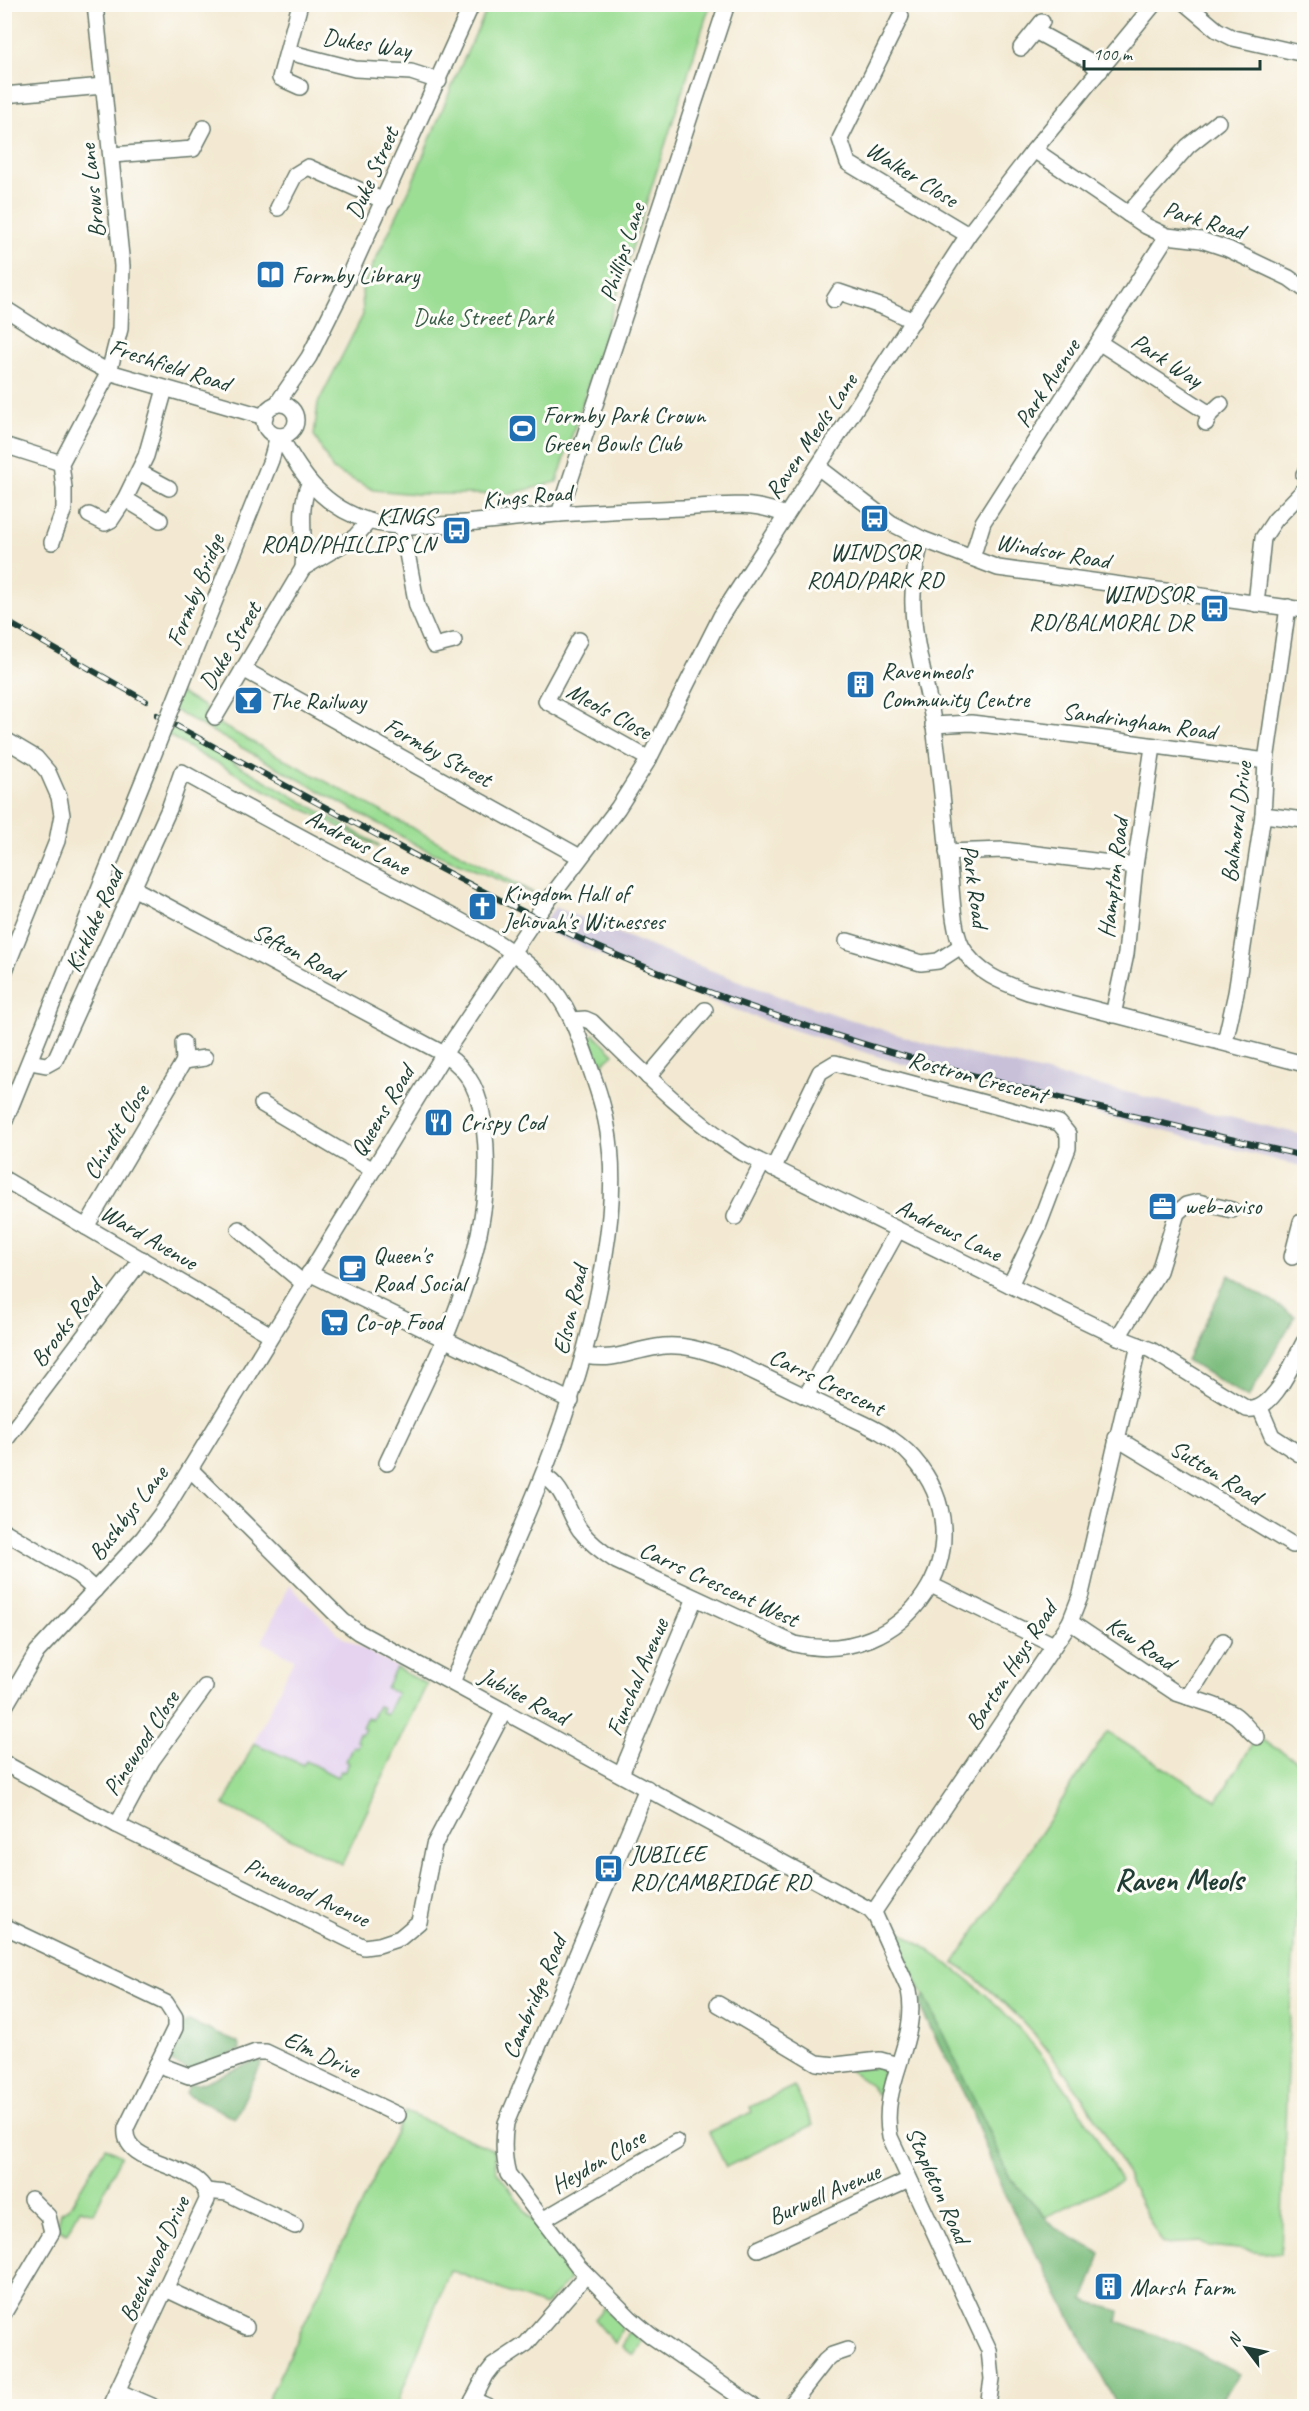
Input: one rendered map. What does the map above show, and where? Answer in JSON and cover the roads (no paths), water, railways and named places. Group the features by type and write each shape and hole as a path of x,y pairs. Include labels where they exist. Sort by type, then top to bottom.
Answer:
{"street":[{"name":"Brows Lane","path":"61,463 109,372 120,329 122,266 95,4"},
{"name":"Dukes Way","path":"300,4 280,78 300,87"},
{"name":"Duke Street","path":"294,412 297,393 309,357 384,201 472,4"},
{"name":"Phillips Lane","path":"559,514 727,4"},
{"name":"Raven Meols Lane","path":"538,914 618,808 649,759 721,616 968,235 1034,150 1154,4"},
{"path":"1186,4 1217,30 1233,38 1305,54"},
{"name":"Walker Close","path":"901,16 840,139 848,164 968,235"},
{"path":"1021,48 1038,27 1088,60 1100,71"},
{"name":"Dukes Way","path":"288,52 355,69 411,72 439,81"},
{"path":"4,95 103,86"},
{"path":"1128,214 1188,146 1218,122"},
{"path":"112,155 193,149 204,128"},
{"name":"Park Road","path":"1034,150 1146,226 1167,236 1201,240 1228,249 1289,278 1305,289"},
{"path":"278,208 295,175 308,167 384,201"},
{"name":"Park Avenue","path":"972,558 983,522 1167,236"},
{"path":"834,300 839,292 886,308 913,321"},
{"name":"Freshfield Road","path":"4,308 82,358 109,372 265,417"},
{"name":"Park Way","path":"1100,343 1212,414"},
{"name":"Duke Street","path":"276,405 309,357"},
{"path":"89,515 105,523 111,520 125,500 147,456 165,389"},
{"path":"276,405 286,406 294,412 296,422 284,434 269,432 266,427 265,417 269,409 276,405"},
{"name":"Kings Road","path":"284,434 296,463 309,484 321,496 369,521 402,527 481,523 559,514 758,506 785,515"},
{"name":"Formby Bridge","path":"151,761 284,434"},
{"path":"4,445 61,463 64,509 52,542"},
{"name":"Windsor Road","path":"818,468 891,523 922,539 998,568 1305,610"},
{"path":"139,472 169,488"},
{"name":"Duke Street","path":"215,717 303,568 305,547 301,512 303,498 309,484"},
{"path":"1256,604 1263,538 1275,520 1305,490"},
{"path":"125,500 159,520"},
{"name":"Duke Street","path":"303,568 355,537 369,521"},
{"path":"402,527 417,606 434,646 454,640"},
{"name":"Park Road","path":"922,539 916,562 913,604 916,648 933,725 953,904 961,946 981,970 1002,982 1028,992 1305,1064"},
{"name":"Balmoral Drive","path":"1226,1042 1236,993 1263,815 1266,761 1288,607"},
{"name":"Meols Close","path":"579,640 546,701 649,759"},
{"name":"Formby Street","path":"243,669 580,857"},
{"name":"Sandringham Road","path":"933,725 971,723 1266,761"},
{"path":"4,739 36,758 48,772 54,784 62,815 57,842 4,973"},
{"name":"Hampton Road","path":"1113,1015 1126,954 1135,866 1154,747"},
{"name":"Kirklake Road","path":"5,1119 151,761"},
{"name":"Kirklake Road","path":"30,1062 46,1065 55,1060 169,809 182,772"},
{"name":"Andrews Lane","path":"182,772 281,827 442,911 512,952"},
{"path":"1263,815 1305,820"},
{"path":"947,852 1004,850 1135,866"},
{"name":"Sefton Road","path":"133,888 383,1024 444,1054 462,1067 471,1081 483,1118 487,1162 478,1244 467,1282 444,1340 387,1463"},
{"name":"Queens Road","path":"271,1335 444,1054 538,914"},
{"path":"847,941 921,963 938,961 961,946"},
{"name":"Elson Road","path":"452,1682 543,1476 571,1401 598,1299 609,1231 611,1164 608,1127 597,1084 560,996 546,980 512,952"},
{"path":"648,1077 705,1010"},
{"name":"Andrews Lane","path":"572,1020 585,1019 592,1022 648,1077 718,1138 767,1166 1181,1367 1247,1408 1260,1408"},
{"path":"183,1044 184,1061 205,1058"},
{"name":"Chindit Close","path":"86,1227 184,1061"},
{"name":"Rostron Crescent","path":"735,1217 767,1166 820,1072 835,1063 1059,1123 1068,1134 1068,1148 1038,1227 1010,1284"},
{"path":"262,1104 373,1170"},
{"name":"Ward Avenue","path":"4,1179 271,1335"},
{"path":"1118,1336 1159,1271 1177,1213 1186,1205 1198,1202 1232,1210"},
{"path":"1285,1218 1303,1222 1292,1257"},
{"path":"239,1229 306,1278 444,1340 571,1401"},
{"path":"806,1396 898,1230"},
{"name":"Brooks Road","path":"4,1442 142,1259"},
{"name":"Bushbys Lane","path":"7,1698 37,1652 143,1538 168,1505 271,1335"},
{"path":"1305,1342 1272,1398 1260,1408 1272,1436 1305,1457"},
{"name":"Carrs Crescent","path":"584,1356 616,1358 657,1347 677,1345 700,1349 725,1358 892,1438 925,1473 937,1500 942,1528 940,1557 931,1585"},
{"name":"Barton Heys Road","path":"873,1913 1070,1622 1081,1594 1139,1346"},
{"name":"Sutton Road","path":"1116,1438 1293,1545"},
{"name":"Jubilee Road","path":"190,1469 343,1621 358,1632 855,1900 873,1913"},
{"name":"Carrs Crescent West","path":"543,1476 556,1484 579,1528 602,1553 785,1641 804,1647 834,1648 864,1642 891,1629 914,1610 931,1585"},
{"path":"4,1531 78,1575 95,1590"},
{"path":"931,1585 1054,1645"},
{"name":"Funchal Avenue","path":"621,1774 694,1598"},
{"name":"Kew Road","path":"1070,1622 1176,1693 1233,1713 1247,1730 1257,1737"},
{"name":"Kew Road","path":"1188,1697 1223,1641"},
{"name":"Pinewood Close","path":"117,1825 152,1760 205,1687"},
{"name":"Pinewood Avenue","path":"4,1763 117,1825 364,1947 400,1938 419,1922 434,1845 504,1711"},
{"name":"Cambridge Road","path":"544,2219 508,2174 504,2161 503,2142 506,2123 647,1788"},
{"name":"Stapleton Road","path":"873,1913 909,1990 912,2002 911,2025 890,2091 887,2124 890,2137 989,2350 992,2379 987,2406"},
{"name":"Beechwood Drive","path":"4,1926 166,2004 173,2012 176,2022 126,2128 128,2142 135,2150 198,2181 206,2191 206,2205 110,2406"},
{"path":"718,2004 817,2063 836,2065 880,2061 898,2065"},
{"name":"Elm Drive","path":"157,2064 189,2076 256,2052 266,2052 367,2106 398,2115"},
{"name":"Heydon Close","path":"544,2219 676,2142"},
{"name":"Burwell Avenue","path":"758,2249 909,2180"},
{"path":"206,2191 227,2193 295,2226"},
{"path":"4,2313 52,2232 48,2216 31,2199"},
{"path":"544,2219 586,2276 650,2335 753,2406"},
{"path":"476,2404 486,2374 493,2366 526,2344 586,2276"},
{"path":"166,2289 246,2328"},
{"path":"790,2406 825,2361 832,2355 848,2350"},
{"path":"117,2391 152,2406"}],"railway":[{"path":"4,620 146,701"},
{"path":"157,715 498,899 594,945 738,1003 818,1030 979,1077 1304,1156"}],"place":[{"name":"Formby Library","path":"271,275"},
{"name":"Formby Park Crown Green Bowls Club","path":"522,429"},
{"name":"WINDSOR ROAD/PARK RD","path":"875,519"},
{"name":"KINGS ROAD/PHILLIPS LN","path":"456,530"},
{"name":"WINDSOR RD/BALMORAL DR","path":"1214,608"},
{"name":"Ravenmeols Community Centre","path":"860,685"},
{"name":"The Railway","path":"248,701"},
{"name":"Kingdom Hall of Jehovah's Witnesses","path":"482,907"},
{"name":"Crispy Cod","path":"439,1122"},
{"name":"web-aviso","path":"1163,1206"},
{"name":"Queen's Road Social","path":"352,1269"},
{"name":"Co-op Food","path":"334,1322"},
{"name":"JUBILEE RD/CAMBRIDGE RD","path":"609,1868"},
{"name":"Marsh Farm","path":"1109,2287"}],"district":[{"name":"Raven Meols","path":"1179,1880"}],"park label":[{"name":"Duke Street Park","path":"483,317"}]}
